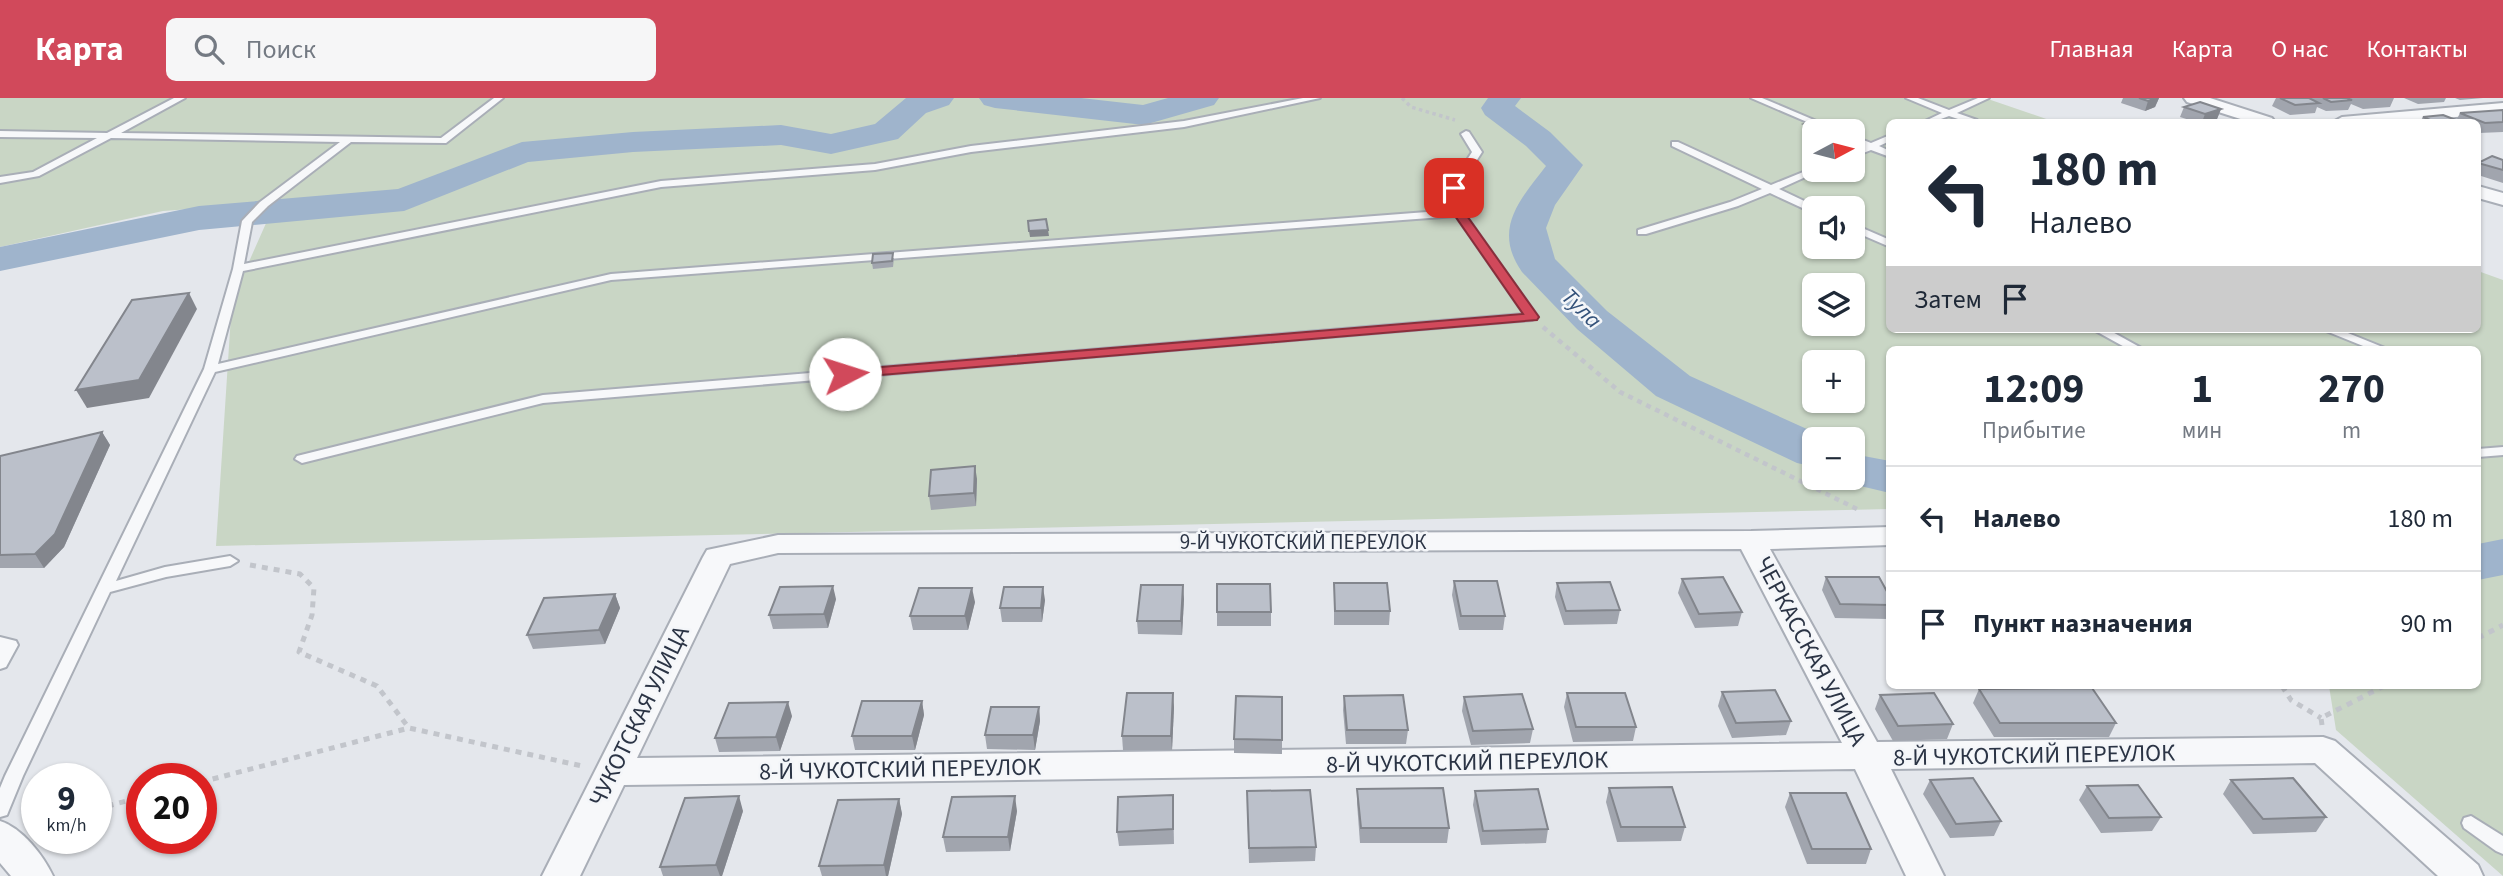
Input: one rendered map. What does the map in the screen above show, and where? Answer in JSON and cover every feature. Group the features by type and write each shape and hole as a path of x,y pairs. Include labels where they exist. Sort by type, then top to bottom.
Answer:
{"street":[{"path":"2193,98 2257,119"},
{"path":"2376,119 2503,108"},
{"path":"2481,193 2503,199"},
{"name":"9-Й ЧУКОТСКИЙ ПЕРЕУЛОК","path":"718,556 778,544 1751,540 1886,536"},
{"name":"ЧЕРКАССКАЯ УЛИЦА","path":"1751,540 1867,757 1925,876"},
{"name":"ЧУКОТСКАЯ УЛИЦА","path":"561,876 718,556"},
{"path":"2323,734 2464,876"},
{"name":"8-Й ЧУКОТСКИЙ ПЕРЕУЛОК","path":"611,772 1867,757 2323,734"},
{"path":"0,836 34,876"}],"lane":[{"path":"0,180 36,174 181,98"},
{"path":"0,134 443,141 499,98"},
{"path":"238,269 661,184 876,167 971,149 1184,124 1316,98"},
{"path":"1755,98 1806,119"},
{"path":"1910,98 1964,119"},
{"path":"1935,119 1985,98"},
{"path":"1466,134 1477,152 1454,188 1459,213 1532,317"},
{"path":"1866,148 1886,140"},
{"path":"0,810 210,369 238,269 247,221 264,204 348,141"},
{"path":"1675,144 1802,203"},
{"path":"1866,144 1886,153"},
{"path":"1642,232 1734,204 1802,176"},
{"path":"210,369 611,277 1459,213"},
{"path":"1865,233 1886,242"},
{"path":"302,459 543,399 1532,317"},
{"path":"2106,333 2131,346"},
{"path":"2338,333 2373,346"},
{"path":"2481,453 2503,451"},
{"path":"103,589 165,572 230,561"},
{"path":"0,642 10,645 0,663"},
{"path":"2471,823 2503,846"}],"path":[{"path":"1402,98 1411,107 1456,121 1466,134"},
{"path":"1532,317 1586,366 1620,392 1869,515"},
{"path":"230,561 300,574 314,589 312,615 299,652 377,686 409,728"},
{"path":"2481,636 2503,625"},
{"path":"2284,689 2323,734 2380,689"},
{"path":"217,778 409,728 611,772"}],"green space":[{"path":"0,98 1985,98 2046,119 1886,119 1886,333 2481,333 2481,272 2503,280 2503,876 2336,730 2329,689 2481,689 2481,346 1886,346 1886,509 216,546 232,300 275,203 163,211 0,247"}],"building":[{"path":"2280,98 2309,98 2319,103 2295,105"},
{"path":"2323,98 2347,98 2352,100 2331,102"},
{"path":"2200,102 2221,109 2205,114 2184,107"},
{"path":"2503,110 2503,122 2485,123 2481,119 2460,113"},
{"path":"2443,115 2453,119 2428,119 2423,117"},
{"path":"2492,156 2503,160 2503,170 2481,164"},
{"path":"1046,219 1048,230 1029,231 1028,221"},
{"path":"893,253 892,261 872,263 873,254"},
{"path":"189,293 139,380 76,390 132,300"},
{"path":"102,432 55,534 35,554 0,555 0,456"},
{"path":"975,466 974,493 929,496 931,470"},
{"path":"1723,577 1742,612 1699,614 1682,579"},
{"path":"1826,577 1879,577 1886,590 1886,605 1840,604"},
{"path":"1454,581 1497,581 1505,616 1461,616"},
{"path":"1610,582 1620,610 1566,611 1557,583"},
{"path":"1334,583 1387,583 1390,611 1335,611"},
{"path":"1217,584 1270,584 1271,612 1217,612"},
{"path":"1141,585 1183,585 1181,621 1137,621"},
{"path":"833,586 824,614 769,615 780,587"},
{"path":"1004,587 1043,587 1041,608 1000,608"},
{"path":"919,588 972,588 965,616 910,616"},
{"path":"615,594 599,630 527,635 544,598"},
{"path":"1979,689 2093,689 2116,723 2000,723"},
{"path":"1775,690 1791,721 1736,723 1722,692"},
{"path":"1127,693 1173,693 1171,736 1122,736"},
{"path":"1567,693 1625,693 1636,727 1576,727"},
{"path":"1934,693 1953,724 1898,726 1880,695"},
{"path":"1522,694 1533,729 1473,731 1464,697"},
{"path":"1403,695 1408,730 1347,730 1344,696"},
{"path":"1236,696 1282,697 1282,740 1234,739"},
{"path":"862,701 922,701 912,736 852,736"},
{"path":"788,702 776,737 715,738 729,703"},
{"path":"991,707 1039,707 1033,735 985,735"},
{"path":"1973,778 2001,821 1956,824 1930,780"},
{"path":"2293,778 2326,817 2263,819 2231,780"},
{"path":"2138,785 2161,817 2109,818 2087,786"},
{"path":"1672,787 1685,827 1621,827 1609,788"},
{"path":"1443,788 1449,828 1361,828 1357,789"},
{"path":"1538,789 1548,829 1483,831 1475,791"},
{"path":"1310,790 1316,847 1249,848 1247,791"},
{"path":"1790,793 1846,793 1871,849 1812,849"},
{"path":"1173,795 1173,829 1117,832 1118,797"},
{"path":"739,796 716,865 660,867 685,798"},
{"path":"1015,796 1008,837 943,837 952,797"},
{"path":"899,799 884,865 819,866 838,800"}],"waterway":[{"path":"0,259 199,218 404,200 522,152 633,142 781,135 831,144 886,132 914,106 938,98"},
{"path":"995,98 1144,115 1203,98"},
{"name":"Тула","path":"1505,98 1497,108 1538,139 1565,165 1536,205 1527,228 1536,263 1592,320 1673,386 1802,446"},
{"name":"Тула","path":"1865,472 1886,476"},
{"name":"Тула","path":"2481,561 2503,557"}],"route":[{"path":"845,374 1532,317 1459,213 1454,188"}]}
